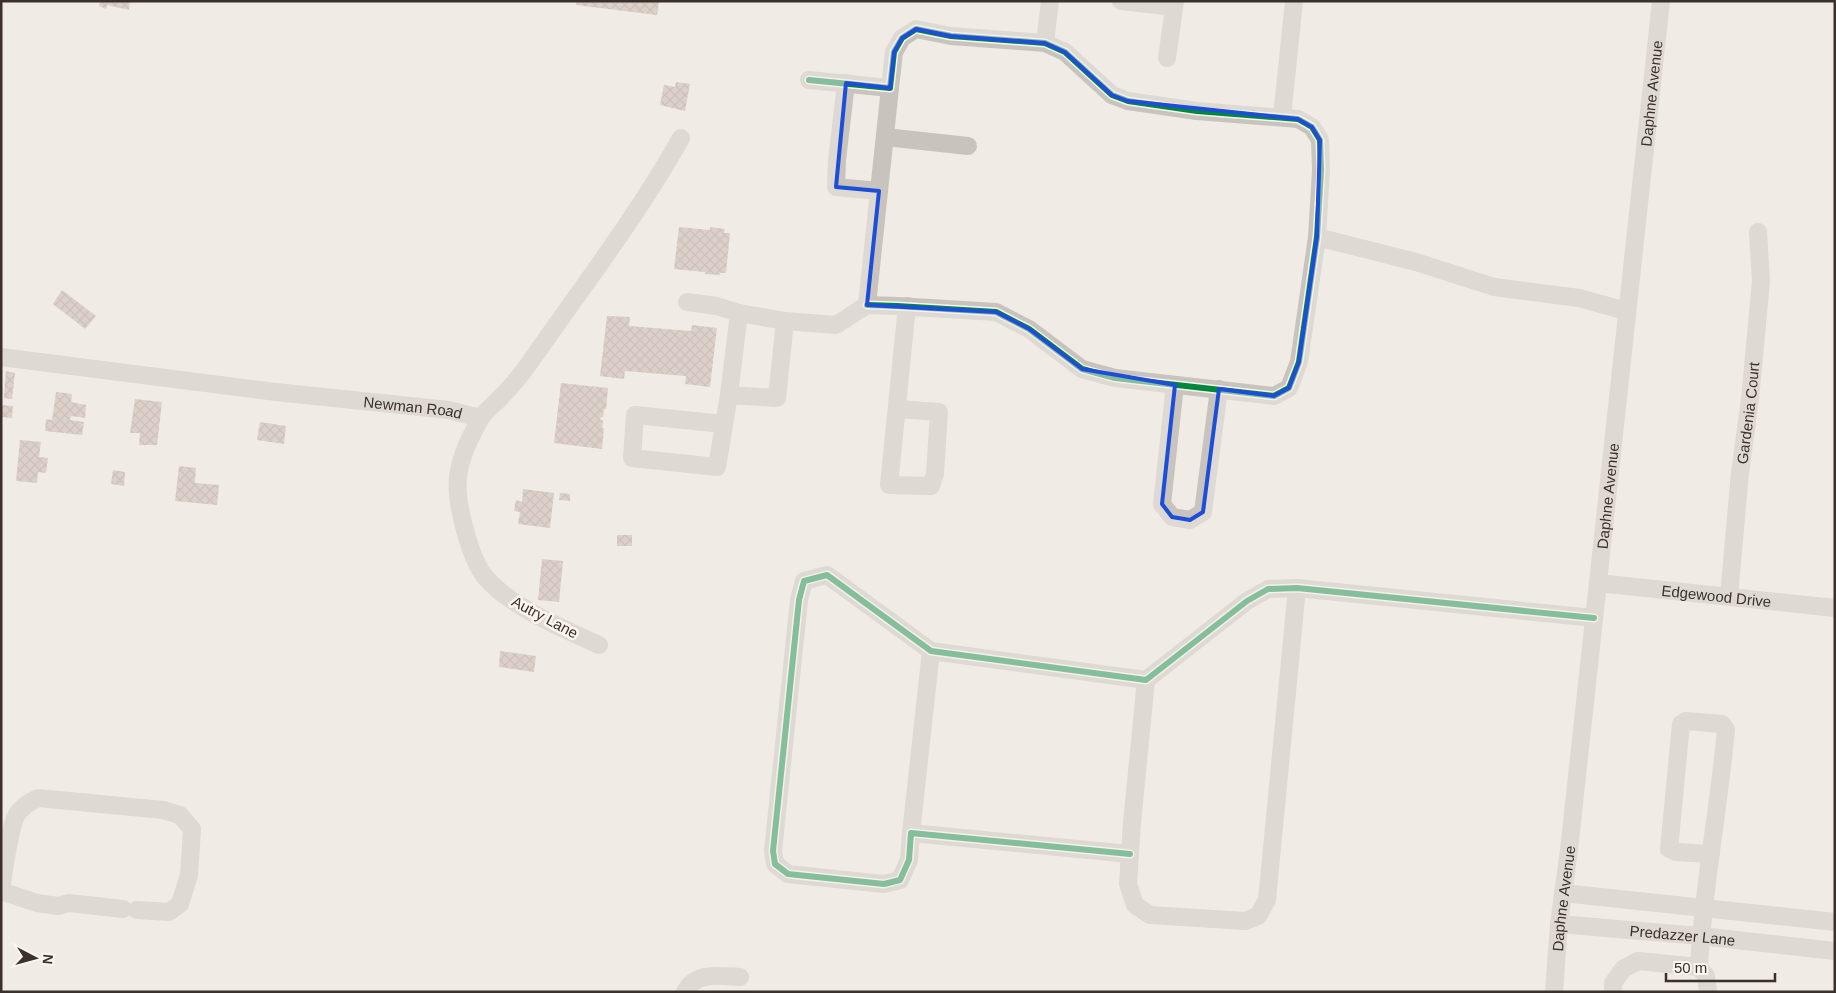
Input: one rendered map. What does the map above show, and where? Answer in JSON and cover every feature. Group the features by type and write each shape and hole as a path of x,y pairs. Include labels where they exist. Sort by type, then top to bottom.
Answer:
{"street":[{"path":"1045,43 1050,1"},
{"path":"1121,1 1175,4 1167,58"},
{"path":"1282,117 1294,1"},
{"name":"Daphne Avenue","path":"1554,992 1559,924 1661,1"},
{"path":"686,302 717,306 739,313 785,321 836,326 867,305 996,312 1029,329 1082,369 1115,378 1274,396 1289,388 1299,362 1317,237 1321,170 1320,140 1312,127 1298,119 1197,111 1128,102 1112,95 1065,52 1045,43 951,36 916,29 902,38 894,52 867,305"},
{"path":"809,80 890,88"},
{"path":"846,83 837,160 836,187 879,191"},
{"name":"Newman Road","path":"1,357 276,392 449,410 480,418 523,372 658,179 681,138"},
{"path":"884,138 968,146"},
{"name":"Gardenia Court","path":"1729,596 1761,281 1758,232"},
{"path":"1317,237 1416,262 1494,287 1579,298 1626,311"},
{"path":"897,409 939,412 935,474 931,486 889,485 907,306"},
{"path":"724,424 635,415 632,458 717,466 729,395 739,313"},
{"path":"729,395 777,398 785,321"},
{"path":"1175,385 1162,504 1172,517 1190,520 1202,512 1219,390"},
{"name":"Autry Lane","path":"480,418 462,461 458,475 457,490 471,549 485,577 510,599 569,631 599,644"},
{"path":"931,651 909,860 900,880 884,884 788,874 775,864 773,851 798,610 804,581 827,575 931,651 1146,680 1247,601 1268,589 1297,588 1594,618"},
{"name":"Edgewood Drive","path":"1598,583 1835,608"},
{"path":"1146,680 1128,884 1135,905 1150,915 1245,921 1258,916 1267,900 1297,588"},
{"path":"1698,967 1700,936 1711,854 1726,729 1722,724 1686,720 1681,724 1670,849 1676,852 1711,854"},
{"path":"38,798 163,810 180,815 192,829 189,875 180,904 170,912 69,903 58,906 37,903 1,891 17,815 26,803 38,798"},
{"path":"911,833 1130,854"},
{"name":"Predazzer Lane","path":"1563,893 1835,922"},
{"name":"Predazzer Lane","path":"1559,924 1700,936 1835,951"},
{"path":"1613,992 1613,983 1623,969 1638,961 1698,967 1706,976 1708,992"},
{"path":"684,992 697,979 710,975 740,977"}],"highlighted area":[{"path":"916,29 951,36 1045,43 1065,52 1112,95 1128,101 1298,119 1312,127 1320,140 1317,237 1299,362 1289,388 1274,396 1219,389 1203,512 1190,520 1172,517 1162,504 1175,385 1082,369 1029,329 996,312 867,305 879,191 836,187 846,83 890,88 894,52 902,38"}],"building":[{"path":"100,1 130,1 129,10 107,5 106,9 99,6"},
{"path":"577,1 659,1 657,15 576,5"},
{"path":"676,82 690,84 685,111 660,105 664,85 675,87"},
{"path":"679,227 710,230 710,227 725,229 724,233 730,233 726,273 720,273 720,275 705,274 705,272 674,269"},
{"path":"62,290 96,316 85,329 53,304"},
{"path":"607,316 630,317 629,326 691,331 692,325 717,328 710,387 685,384 686,376 625,371 624,379 600,376"},
{"path":"6,371 15,373 12,399 4,398"},
{"path":"561,383 608,388 606,409 604,409 603,417 600,420 603,420 602,428 604,428 602,449 554,443"},
{"path":"56,392 72,394 71,402 86,405 85,418 71,416 70,420 84,422 82,435 45,431 46,419 52,420"},
{"path":"135,399 162,402 157,445 139,445 140,433 130,433"},
{"path":"1,405 13,406 12,418 1,417"},
{"path":"260,422 286,426 284,444 257,440"},
{"path":"20,440 41,442 39,457 48,458 46,473 38,472 37,483 16,481"},
{"path":"179,466 196,468 195,483 219,485 217,505 175,501"},
{"path":"113,470 125,472 124,486 111,484"},
{"path":"523,489 554,493 550,528 518,524 520,512 514,511 516,500 522,502"},
{"path":"560,493 570,494 570,501 559,500"},
{"path":"617,535 632,535 632,546 617,546"},
{"path":"542,559 563,561 559,602 538,600"},
{"path":"500,651 536,656 534,672 499,667"}],"cycle path":[{"path":"809,80 890,88 894,52 902,38 916,29 951,36 1045,43 1065,52 1112,95 1128,101 1197,111 1298,119 1312,127 1320,140 1321,170 1317,237 1299,362 1289,388 1274,396 1115,378 1082,369 1029,329 996,312 867,305"},
{"path":"1130,854 911,833 909,860 900,880 884,884 788,874 775,864 773,851 799,600 804,581 827,575 931,651 1146,680 1247,601 1268,589 1297,588 1594,618"}]}
